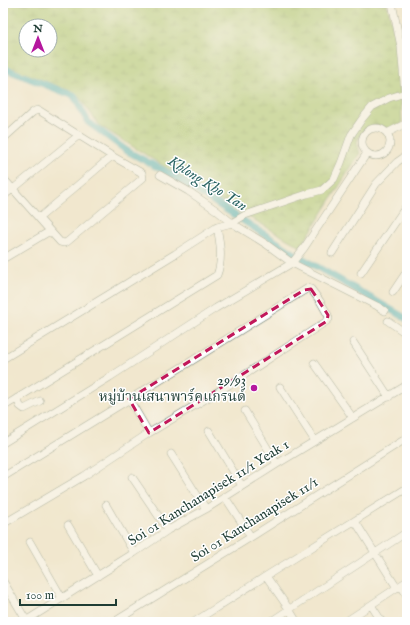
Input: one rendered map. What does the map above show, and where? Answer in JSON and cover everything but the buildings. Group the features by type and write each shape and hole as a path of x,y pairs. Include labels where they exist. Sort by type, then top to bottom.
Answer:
{"street":[{"path":"392,3 401,47 407,117"},
{"path":"3,359 217,227 245,215 322,190 334,179 351,135 372,107 389,98 405,93"},
{"path":"3,139 37,110 142,173 143,178 64,243 60,242 3,178"},
{"path":"386,133 407,123"},
{"path":"372,128 380,129 386,133 390,138 390,144 388,150 384,154 372,156 362,147 362,139 366,132 372,128"},
{"path":"3,196 79,135"},
{"path":"3,443 110,377 216,308 293,262 304,248 367,153"},
{"path":"332,253 376,184 397,162 407,155"},
{"path":"38,218 112,156"},
{"path":"160,175 234,221 293,262 385,311"},
{"path":"361,273 407,205"},
{"path":"3,407 217,275 220,263 220,241 217,227"},
{"path":"3,259 50,231"},
{"path":"393,292 407,271"},
{"path":"3,476 308,288 311,289 320,301 328,315 329,319 327,322 229,385 149,433 84,476 3,524"},
{"path":"388,321 407,334"},
{"path":"353,342 388,397"},
{"path":"314,363 353,418"},
{"name":"Soi 01 Kanchanapisek 11/1 Yeak 1","path":"25,621 98,576 168,530 206,509 407,385"},
{"path":"280,387 315,441"},
{"path":"17,398 20,406 24,409 40,401"},
{"path":"130,399 149,433"},
{"path":"245,410 277,464"},
{"path":"209,431 242,486"},
{"name":"Soi 01 Kanchanapisek 11/1","path":"114,622 251,538 407,438"},
{"path":"171,454 206,509"},
{"path":"132,477 168,530"},
{"path":"194,622 407,488"},
{"path":"225,497 251,538"},
{"path":"106,505 134,553"},
{"path":"355,521 375,553 402,585 407,595"},
{"path":"68,525 98,576"},
{"path":"270,622 407,532"},
{"path":"30,542 62,598"},
{"path":"266,576 297,622"},
{"path":"3,581 25,621"},
{"path":"345,622 402,585"},
{"path":"371,605 382,622"}],"highlighted area":[{"path":"311,289 328,315 327,321 149,433 129,399 304,290"}],"green space":[{"path":"3,3 387,3 398,52 402,124 390,129 377,125 365,129 360,135 357,142 360,153 301,247 197,187 100,126 76,93 3,65"}],"waterway":[{"name":"Khlong Kho Tan","path":"3,68 74,96 88,122 127,151 174,176 295,254 407,319"}],"place":[{"name":"29/93 หมู่บ้านเสนาพาร์คแกรนด์","path":"254,388"}]}
